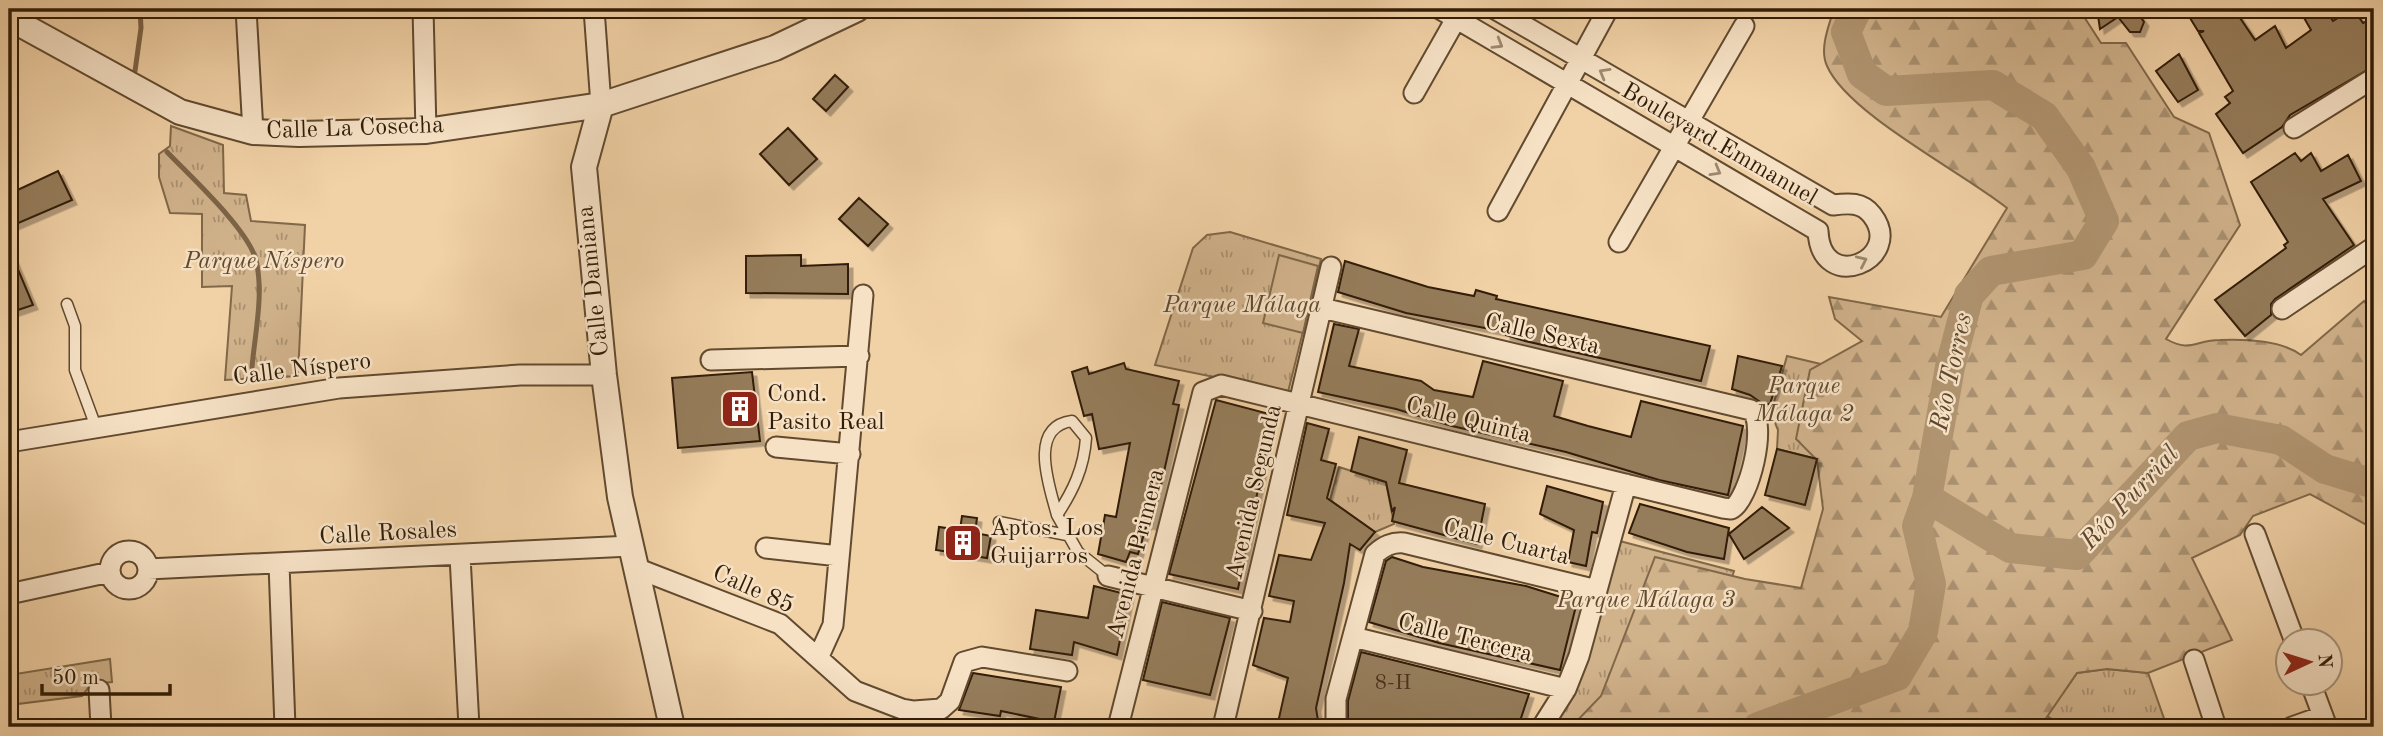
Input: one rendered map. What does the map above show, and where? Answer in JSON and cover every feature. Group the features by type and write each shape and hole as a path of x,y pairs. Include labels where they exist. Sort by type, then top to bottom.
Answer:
{"street":[{"path":"246,9 253,132"},
{"path":"423,9 426,131"},
{"path":"594,9 601,105 775,48 857,9"},
{"name":"Boulevard Emmanuel","path":"1453,12 1566,83 1818,231 1823,254 1838,265 1861,265 1873,256 1879,245 1878,224 1862,206 1851,202 1833,205 1495,9"},
{"path":"1498,211 1608,9"},
{"path":"1414,93 1453,12"},
{"name":"Calle La Cosecha","path":"9,18 180,112 253,132 299,134 426,131 601,105"},
{"path":"1619,242 1744,26"},
{"path":"2294,128 2374,78"},
{"name":"Calle Damiana","path":"601,105 584,167 604,376 620,497 672,727"},
{"path":"2282,309 2374,247"},
{"name":"Avenida Segunda","path":"1223,727 1331,267"},
{"path":"819,656 833,625 863,295"},
{"name":"Calle Sexta","path":"1322,308 1751,410 1759,422 1758,439 1742,500 1731,509 1723,508"},
{"path":"711,360 859,356"},
{"name":"Calle Níspero","path":"9,442 339,388 520,375 604,376"},
{"name":"Calle Quinta","path":"1203,392 1212,386 1221,385 1723,508"},
{"name":"Avenida Primera","path":"1118,727 1203,392"},
{"path":"776,447 850,454"},
{"path":"1542,727 1566,688 1580,656 1626,484"},
{"path":"2255,534 2290,628"},
{"name":"Calle Cuarta","path":"1353,637 1375,554 1395,542 1597,590"},
{"path":"766,548 839,556"},
{"path":"127,551 139,554 148,569 139,586 127,589 116,583 110,572 116,556 127,551"},
{"path":"460,555 469,727"},
{"name":"Calle Rosales","path":"148,569 460,555 633,557"},
{"name":"Calle 85","path":"633,557 780,624 819,656 839,679 855,691 914,711 941,709 950,701 964,662 982,657 1067,671"},
{"path":"279,564 285,727"},
{"path":"9,594 110,572"},
{"path":"1108,576 1252,611"},
{"path":"1336,727 1336,699 1353,637"},
{"name":"Calle Tercera","path":"1353,637 1566,688"},
{"path":"2194,660 2216,727"},
{"path":"99,690 101,727"},
{"path":"2292,727 2325,722 2316,698"}],"lane":[{"path":"67,304 75,326 75,370 96,427"},
{"path":"1057,515 1085,459 1086,439 1072,421 1063,422 1051,432 1045,447 1044,466 1057,515 1067,535 1092,566 1108,576"},
{"path":"999,522 1067,535"}],"green space":[{"path":"1834,9 2079,9 2101,43 2126,43 2174,117 2209,133 2240,225 2166,339 2181,345 2220,340 2263,342 2284,346 2301,355 2364,301 2374,315 2374,529 2310,494 2253,516 2240,535 2192,558 2232,640 2148,673 2107,669 2077,673 2040,727 1991,727 1977,719 1970,727 1571,727 1601,696 1655,557 1745,579 1801,588 1823,509 1817,460 1796,439 1810,370 1862,341 1835,319 1829,297 1941,317 2007,208 1881,123 1839,84 1827,66 1824,52"},
{"name":"Parque Níspero","path":"171,126 223,145 224,193 246,195 251,221 305,225 298,376 225,380 232,286 202,287 202,214 170,213 159,177 159,154 170,146"},
{"name":"Parque Málaga","path":"1230,232 1321,259 1288,392 1155,365 1193,248 1207,235"},
{"path":"1279,255 1318,266 1303,333 1263,323"},
{"name":"Parque Málaga 2","path":"1787,356 1842,369 1817,459 1777,449 1778,430 1771,413"},
{"path":"1339,467 1386,482 1394,524 1375,532 1330,500"},
{"name":"Parque Málaga 3","path":"1612,539 1734,571 1725,599 1618,712 1543,726"},
{"path":"110,659 112,682 91,684 82,696 9,705 9,675"},
{"path":"2107,669 2148,673 2167,727 2065,727 2047,716 2077,673"}],"building":[{"path":"2097,9 2135,9 2144,22 2140,32 2130,32 2118,17 2100,29"},
{"path":"2201,9 2234,9 2255,40 2275,26 2286,48 2311,30 2299,9 2325,9 2333,21 2353,9 2363,23 2374,18 2374,66 2290,115 2282,127 2243,153 2216,114 2230,103 2225,97 2233,91 2199,33 2204,31 2198,31 2190,18"},
{"path":"2179,54 2198,90 2178,102 2156,71"},
{"path":"835,75 848,87 826,111 813,99"},
{"path":"788,128 817,159 789,185 760,154"},
{"path":"2295,153 2301,161 2311,153 2321,171 2348,155 2361,181 2323,199 2354,245 2275,299 2271,304 2271,315 2245,336 2215,300 2286,248 2284,245 2288,242 2251,182"},
{"path":"58,171 72,200 9,227 9,194"},
{"path":"859,198 888,224 868,246 839,219"},
{"path":"9,248 33,305 9,313"},
{"path":"801,255 801,266 848,264 848,294 746,293 746,256"},
{"path":"1345,261 1428,287 1474,296 1476,290 1497,296 1496,299 1710,346 1701,381 1525,341 1506,335 1506,332 1406,313 1338,292"},
{"path":"1334,324 1359,329 1349,366 1421,381 1434,390 1473,397 1483,361 1563,381 1554,416 1631,437 1641,401 1743,426 1728,495 1659,480 1566,452 1452,426 1396,409 1318,392"},
{"path":"1738,356 1782,366 1770,404 1763,404 1750,395 1732,389"},
{"path":"1124,363 1126,369 1179,381 1173,404 1179,405 1152,525 1147,524 1138,554 1130,552 1126,562 1098,554 1105,515 1116,517 1130,443 1099,449 1092,414 1084,416 1072,372 1087,367 1089,374"},
{"path":"752,372 760,441 678,448 672,378"},
{"path":"1216,400 1273,415 1238,589 1169,574"},
{"path":"1307,423 1329,429 1321,460 1336,464 1327,498 1375,532 1360,550 1350,544 1316,708 1319,727 1277,727 1288,678 1253,665 1264,618 1290,622 1294,601 1269,596 1279,555 1311,560 1325,523 1287,515"},
{"path":"1359,437 1407,450 1399,483 1485,504 1477,544 1392,521 1395,507 1392,511 1386,482 1351,471"},
{"path":"1777,449 1817,459 1805,505 1765,495"},
{"path":"1547,486 1603,502 1597,533 1592,532 1586,566 1568,562 1574,530 1540,514"},
{"path":"1640,504 1729,528 1724,559 1687,552 1629,533"},
{"path":"1762,507 1789,528 1744,559 1729,534"},
{"name":"Aptos. Los Guijarros","path":"962,516 977,518 975,533 991,536 987,558 936,550 939,527 960,530"},
{"path":"1392,557 1423,567 1526,586 1577,602 1560,670 1439,643 1369,622 1386,561"},
{"path":"1094,586 1129,595 1117,655 1074,642 1072,655 1030,649 1036,610 1088,618"},
{"path":"1162,602 1230,618 1210,695 1143,680"},
{"path":"1361,652 1529,694 1518,727 1348,725 1348,701"},
{"path":"973,673 1061,687 1054,722 1001,711 1000,716 959,710"}],"waterway":[{"path":"135,71 141,28 140,9"},
{"name":"Río Torres","path":"1758,727 1897,676 1923,632 1931,584 1917,526 1927,498 1950,367 1969,295 1991,271 2083,255 2104,221 2081,168 2044,116 1993,85 1886,91 1862,74 1846,32 1857,9"},
{"path":"167,152 230,219 251,247 256,260 259,286 252,367"},
{"name":"Río Purrial","path":"1927,498 2010,548 2077,555 2188,436 2217,428 2281,440 2325,469 2374,484"}],"place":[{"name":"Cond. Pasito Real","path":"740,409"},
{"name":"Aptos. Los Guijarros","path":"963,543"}]}
